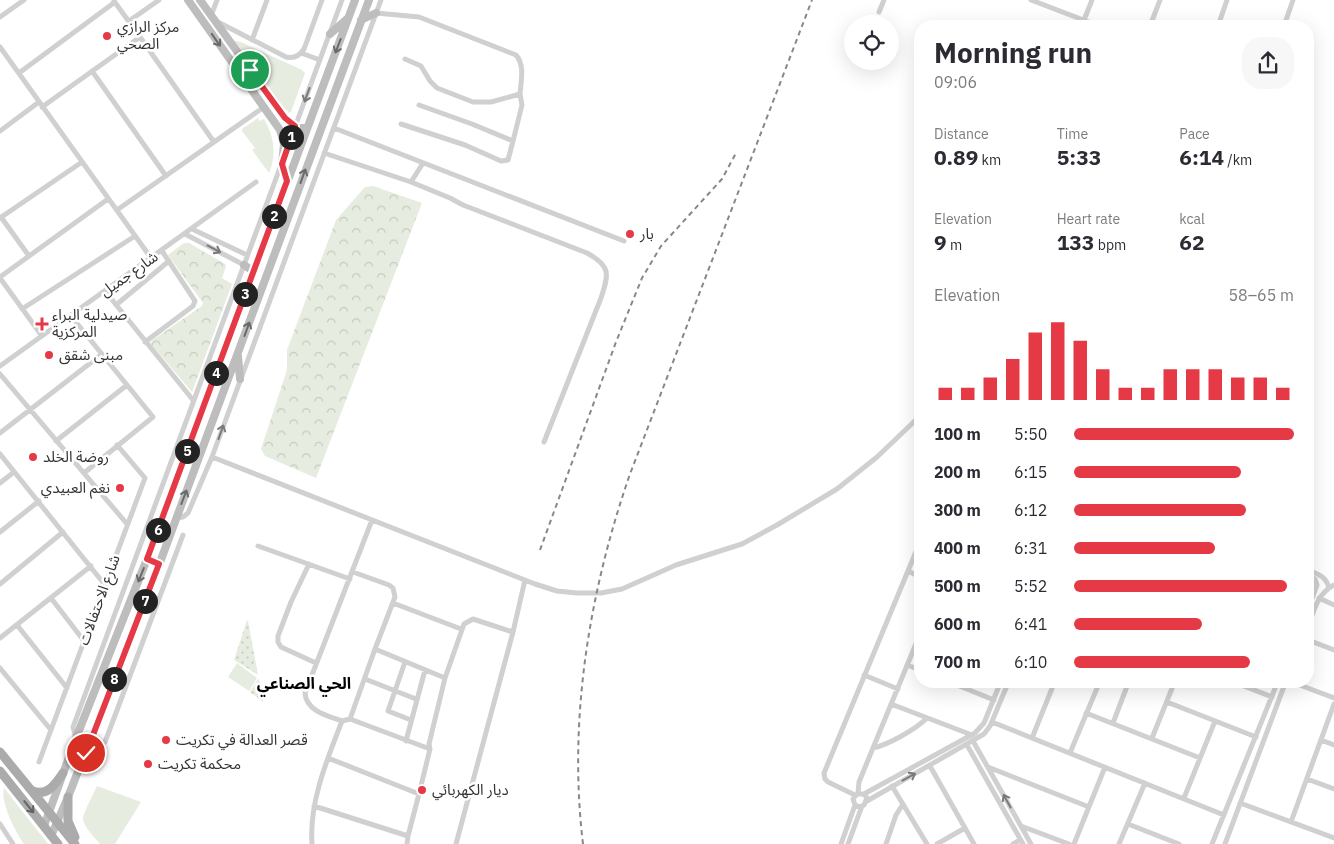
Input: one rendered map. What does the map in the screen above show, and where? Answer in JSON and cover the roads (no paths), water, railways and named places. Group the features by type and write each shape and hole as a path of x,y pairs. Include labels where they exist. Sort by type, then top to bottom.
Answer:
{"main road":[{"path":"188,0 280,130 284,149 282,164 287,181"},
{"path":"200,0 285,118 298,128 307,128"},
{"path":"44,826 76,738 147,559 355,0"},
{"path":"51,836 86,753 159,564 369,0"},
{"path":"361,20 376,13"},
{"path":"200,18 211,16"},
{"path":"330,34 348,18"},
{"path":"244,265 253,271"},
{"path":"238,354 240,379"},
{"path":"147,559 159,564"},
{"path":"0,752 77,844"},
{"path":"0,771 58,844"},
{"path":"30,790 38,793 48,791 63,773"},
{"path":"68,797 68,821 77,844"}],"street":[{"path":"0,17 24,0"},
{"path":"129,21 159,0"},
{"path":"217,0 211,16 252,40 289,58 296,57 306,46 322,0"},
{"path":"252,40 266,0"},
{"path":"76,738 73,727 342,0"},
{"path":"176,518 183,517 188,513 212,457 381,0"},
{"path":"879,12 884,0"},
{"path":"1031,0 1084,20 1092,0"},
{"path":"1152,20 1160,0"},
{"path":"1220,20 1228,0"},
{"path":"1286,20 1293,0"},
{"path":"19,73 114,1 214,142"},
{"path":"376,13 421,18 516,55 522,66 520,94 522,105 508,160 501,161 465,145 401,124"},
{"path":"0,131 140,37"},
{"path":"0,46 151,258"},
{"path":"301,53 320,60"},
{"path":"405,59 421,66 430,81 437,88 474,102 491,102 520,94"},
{"path":"92,71 166,176"},
{"path":"419,105 513,141"},
{"path":"117,210 264,107"},
{"path":"334,128 624,241"},
{"path":"324,153 411,182 463,205 587,253 599,260 606,268 607,278 601,298 544,442"},
{"path":"29,256 0,218 82,162"},
{"path":"411,182 422,163"},
{"name":"شارع جميل","path":"2,364 256,182"},
{"path":"42,336 0,278 108,199"},
{"path":"192,229 247,255"},
{"path":"185,234 244,265"},
{"path":"22,309 135,236"},
{"path":"145,342 193,306 195,301 162,251"},
{"path":"116,305 169,261"},
{"path":"104,291 193,400"},
{"path":"71,316 153,417 84,473"},
{"path":"0,433 102,354"},
{"path":"0,356 2,364"},
{"path":"0,374 127,524"},
{"path":"56,441 127,385"},
{"path":"212,457 525,580 557,590 578,593 601,593 622,589 676,565 731,548 776,526 837,489 877,457 914,422"},
{"name":"شارع الاحتفالات","path":"39,762 144,478 117,445"},
{"path":"0,454 105,585"},
{"path":"0,483 14,472"},
{"path":"0,532 39,501"},
{"path":"372,520 306,687 305,700 312,708 342,721 350,719 430,749"},
{"path":"0,584 63,532"},
{"path":"86,753 100,747 105,742 183,535"},
{"path":"258,546 350,579"},
{"path":"867,801 859,794 828,782 824,774 914,556"},
{"path":"309,564 291,602 278,636 278,642 281,647 316,663"},
{"path":"0,638 91,566"},
{"path":"908,571 914,574"},
{"path":"350,719 395,594 391,586 353,572"},
{"path":"1314,572 1323,576 1332,586 1319,598 1314,612"},
{"path":"1314,579 1317,584 1314,593"},
{"path":"456,844 514,632 525,580"},
{"path":"51,598 84,641"},
{"path":"1319,598 1334,605"},
{"path":"393,603 462,630"},
{"path":"407,844 445,678 464,624 473,619 514,632"},
{"path":"17,625 67,688"},
{"path":"1314,642 1334,650"},
{"path":"374,648 445,678"},
{"path":"859,794 858,785 914,648"},
{"path":"405,662 388,711 411,720"},
{"path":"907,665 914,668"},
{"path":"0,668 51,730"},
{"path":"406,741 425,670"},
{"path":"864,676 898,688"},
{"path":"364,679 416,699"},
{"path":"965,688 994,700"},
{"path":"848,844 862,806 867,801 966,745 973,738 984,723 998,688"},
{"path":"856,806 853,801 859,794 984,734 992,722 1006,688"},
{"path":"1032,738 1052,688"},
{"path":"1070,753 1097,688"},
{"path":"1113,723 1127,688"},
{"path":"1152,738 1172,688"},
{"path":"1249,688 1272,697"},
{"path":"1212,844 1275,688"},
{"path":"1225,844 1284,688"},
{"path":"1306,688 1334,698"},
{"path":"1167,702 1256,737"},
{"path":"891,704 973,738 1031,844"},
{"path":"1291,822 1334,704"},
{"path":"1086,712 1200,758"},
{"path":"873,748 883,745 928,718"},
{"path":"312,844 311,825 314,806 328,758 342,721"},
{"path":"1184,798 1215,721"},
{"path":"992,722 1224,815"},
{"path":"1321,740 1334,745"},
{"path":"966,745 1022,842 1013,844"},
{"path":"328,758 419,794"},
{"path":"930,766 974,844"},
{"path":"988,767 1089,807"},
{"path":"1074,844 1105,767"},
{"path":"1307,779 1334,789"},
{"path":"1119,844 1145,783"},
{"path":"892,786 927,844"},
{"path":"1240,803 1334,838"},
{"path":"886,844 896,815 903,804"},
{"path":"314,806 408,836"},
{"path":"856,806 862,806"},
{"path":"841,844 856,806"},
{"path":"0,824 13,844"},
{"path":"1128,824 1165,842 1179,844"},
{"path":"1020,826 1069,844"},
{"path":"937,844 965,828"},
{"path":"846,832 852,835"}],"railway":[{"path":"583,844 579,797 578,750 580,704 593,610 603,564 630,474 812,0"},
{"path":"540,550 616,342 642,278 661,246 722,179 736,153"}],"place":[{"name":"مركز الرازي الصحي","path":"107,36"},
{"name":"بار","path":"630,234"},
{"name":"صيدلية البراء المركزية","path":"42,324"},
{"name":"مبنى شقق","path":"49,355"},
{"name":"روضة الخلد","path":"33,457"},
{"name":"نغم العبيدي","path":"120,488"},
{"name":"قصر العدالة في تكريت","path":"166,740"},
{"name":"محكمة تكريت","path":"148,764"},
{"name":"ديار الكهربائي","path":"422,790"}],"district":[{"name":"الحي الصناعي","path":"304,683"}]}
